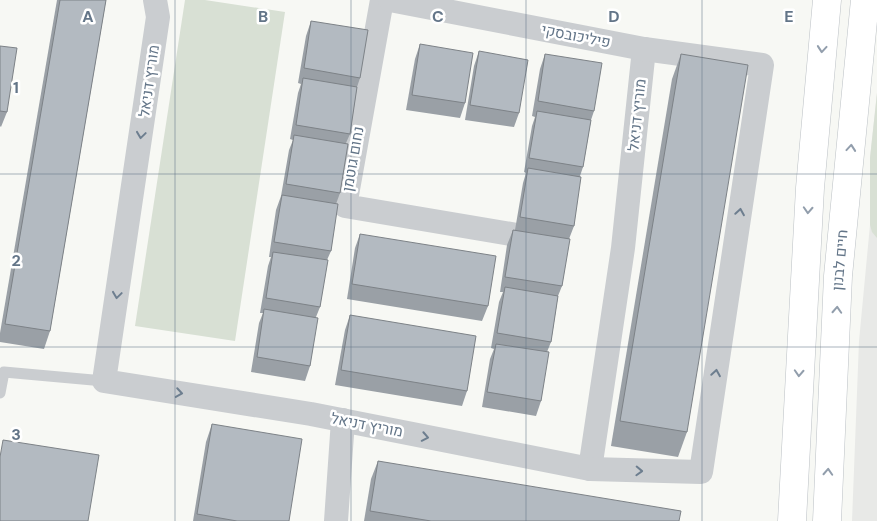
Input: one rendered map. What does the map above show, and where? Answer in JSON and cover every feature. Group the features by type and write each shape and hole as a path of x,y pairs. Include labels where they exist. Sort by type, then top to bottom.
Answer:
{"main road":[{"path":"792,521 810,188 827,0"},
{"name":"חיים לבנון","path":"827,521 838,276 865,0"}],"street":[{"name":"מוריץ דניאל","path":"156,0 158,17 104,381 343,420 590,469 623,248 644,49"},
{"name":"נחום גוטמן","path":"382,0 345,206 517,235"},
{"name":"פיליכובסקי","path":"390,0 644,49 762,65 701,472 590,469"},
{"path":"336,521 343,420"}],"lane":[{"path":"0,393 4,372 104,381"}],"shaded area":[{"path":"185,0 205,0 285,12 235,341 135,326"},
{"path":"877,93 877,521 852,521 859,341 870,225 870,158"},
{"path":"877,93 877,238 872,232 870,225 870,158"}],"building":[{"path":"60,0 106,0 50,331 5,324"},
{"path":"311,21 368,30 360,78 304,68"},
{"path":"420,44 473,53 465,103 412,95"},
{"path":"0,46 17,48 7,112 0,111"},
{"path":"479,51 528,60 519,113 470,105"},
{"path":"545,54 602,63 594,111 538,101"},
{"path":"681,54 748,65 687,432 620,421"},
{"path":"303,78 357,87 350,134 296,125"},
{"path":"537,111 591,120 583,167 529,158"},
{"path":"294,135 348,144 340,193 286,184"},
{"path":"528,168 581,177 574,226 520,217"},
{"path":"282,195 338,204 331,251 274,242"},
{"path":"513,230 570,239 562,286 505,277"},
{"path":"360,234 496,256 488,306 352,284"},
{"path":"273,252 328,260 320,307 266,298"},
{"path":"505,287 558,296 551,342 497,333"},
{"path":"264,309 318,318 310,366 257,357"},
{"path":"350,315 476,336 467,391 341,370"},
{"path":"496,344 549,352 541,401 487,392"},
{"path":"212,424 302,439 289,521 237,521 197,514"},
{"path":"3,440 99,455 88,521 0,521 0,457"},
{"path":"378,461 681,511 679,521 431,521 370,511"}]}
